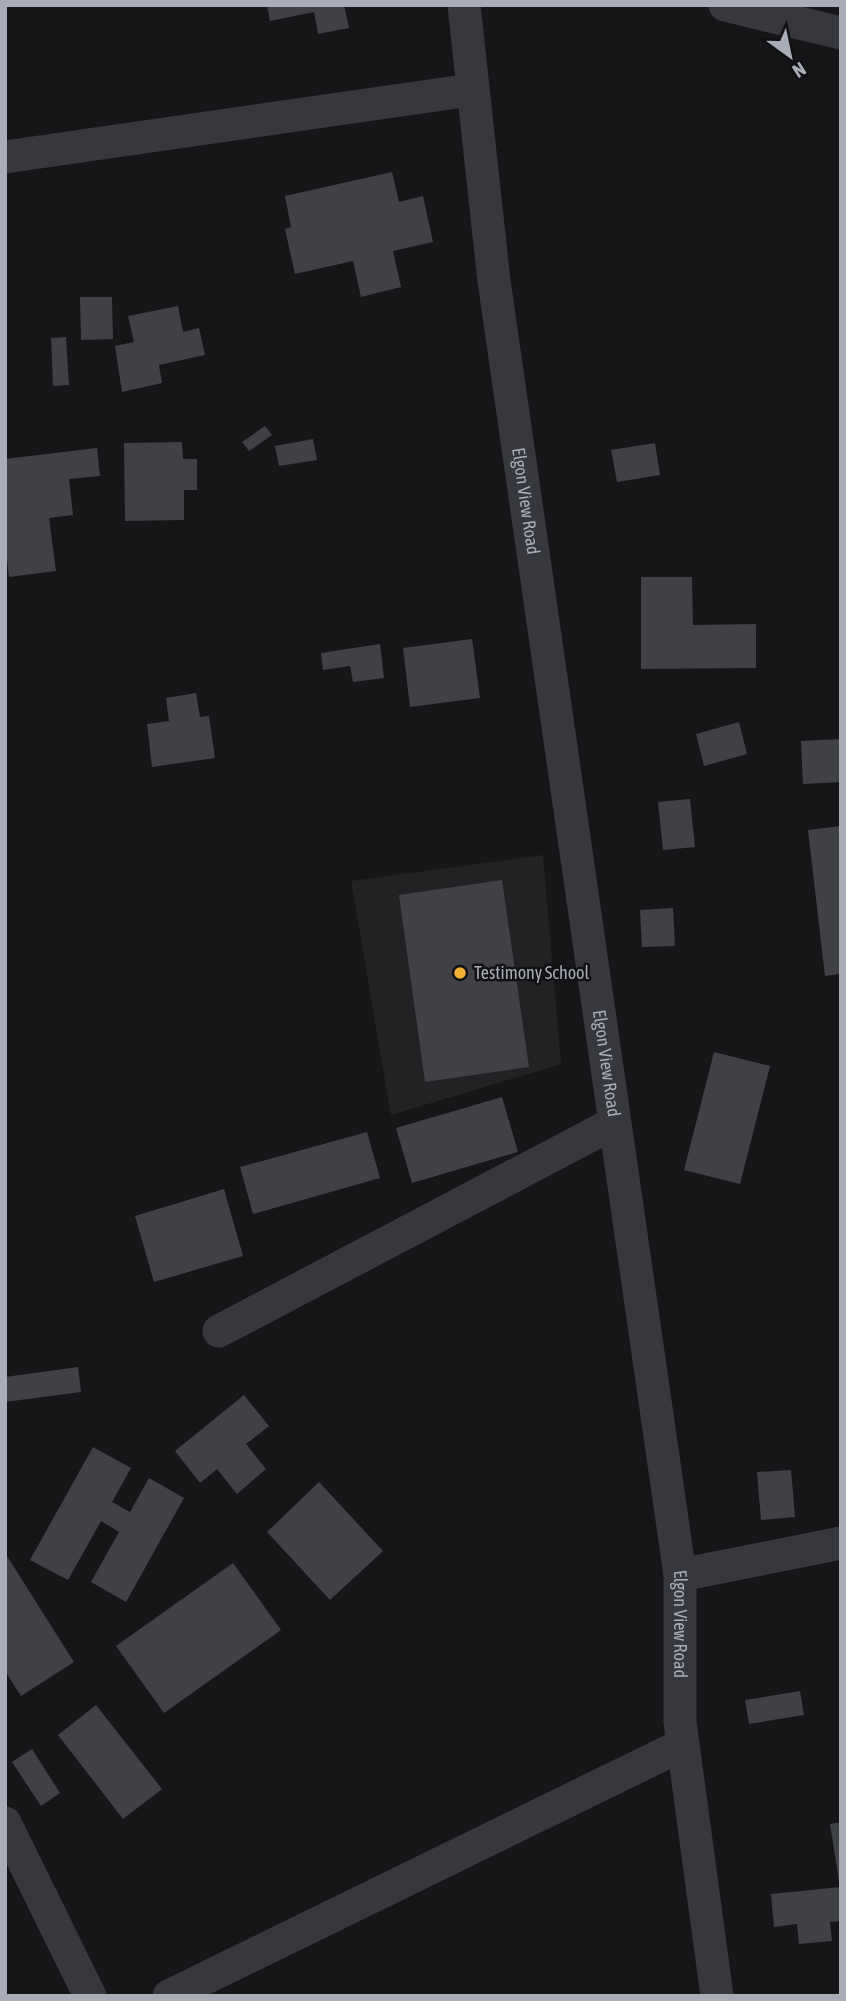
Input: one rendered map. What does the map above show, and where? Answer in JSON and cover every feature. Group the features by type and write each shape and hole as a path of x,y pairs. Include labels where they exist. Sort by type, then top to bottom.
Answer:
{"street":[{"name":"Elgon View Road","path":"464,5 471,90 494,281 680,1575 682,1745 718,1996"},
{"path":"725,5 841,33"},
{"path":"5,157 471,90"},
{"path":"219,1331 614,1124"},
{"path":"680,1575 841,1543"},
{"path":"169,1996 682,1745"},
{"path":"5,1823 90,1996"}],"shaded area":[{"name":"Testimony School","path":"543,855 561,1064 391,1115 351,881"}],"building":[{"path":"267,5 344,5 349,28 318,34 314,12 270,21"},
{"path":"392,172 399,202 423,196 433,242 393,251 401,287 361,297 353,261 295,274 285,229 291,227 285,196"},
{"path":"80,297 112,297 113,339 81,340"},
{"path":"178,306 183,332 199,328 205,355 159,365 162,383 122,392 115,346 134,342 128,316"},
{"path":"66,337 69,385 53,386 51,338"},
{"path":"265,426 272,435 249,451 242,442"},
{"path":"313,439 317,460 279,466 275,446"},
{"path":"182,442 183,459 197,459 197,490 184,490 184,520 125,521 124,443"},
{"path":"655,443 660,475 617,482 611,450"},
{"path":"97,448 100,476 69,479 73,515 49,518 56,571 9,577 5,542 5,459"},
{"path":"641,577 692,577 693,625 756,624 756,668 641,669"},
{"path":"472,639 480,698 410,707 403,648"},
{"path":"380,644 384,678 353,682 350,666 323,670 321,653"},
{"path":"196,693 200,717 209,716 215,758 152,767 147,724 169,721 166,698"},
{"path":"739,722 747,754 704,766 696,734"},
{"path":"841,739 841,782 803,784 801,741"},
{"path":"690,799 695,847 663,850 658,802"},
{"path":"841,826 841,974 825,976 808,830"},
{"path":"502,880 529,1067 425,1082 399,895"},
{"path":"673,908 675,946 642,947 640,910"},
{"path":"714,1052 770,1066 740,1184 684,1170"},
{"path":"502,1097 518,1152 412,1183 396,1128"},
{"path":"367,1132 380,1178 253,1214 240,1167"},
{"path":"224,1189 243,1256 154,1282 135,1216"},
{"path":"78,1367 81,1392 5,1402 5,1377"},
{"path":"244,1395 269,1426 246,1444 266,1469 237,1494 217,1469 200,1483 175,1451"},
{"path":"93,1447 131,1468 112,1502 130,1512 149,1478 184,1498 126,1602 91,1582 119,1532 101,1521 68,1580 30,1560"},
{"path":"791,1470 795,1517 761,1520 757,1472"},
{"path":"319,1482 383,1551 330,1600 267,1532"},
{"path":"5,1553 74,1662 21,1696 5,1671"},
{"path":"233,1563 281,1630 164,1713 116,1646"},
{"path":"800,1691 804,1715 749,1724 745,1700"},
{"path":"96,1705 162,1789 123,1819 58,1735"},
{"path":"32,1749 60,1793 41,1806 12,1762"},
{"path":"841,1822 841,1881 839,1881 830,1824"},
{"path":"841,1887 841,1921 830,1922 832,1941 799,1944 797,1924 774,1927 771,1894"}],"place":[{"name":"Testimony School","path":"460,973"}]}
